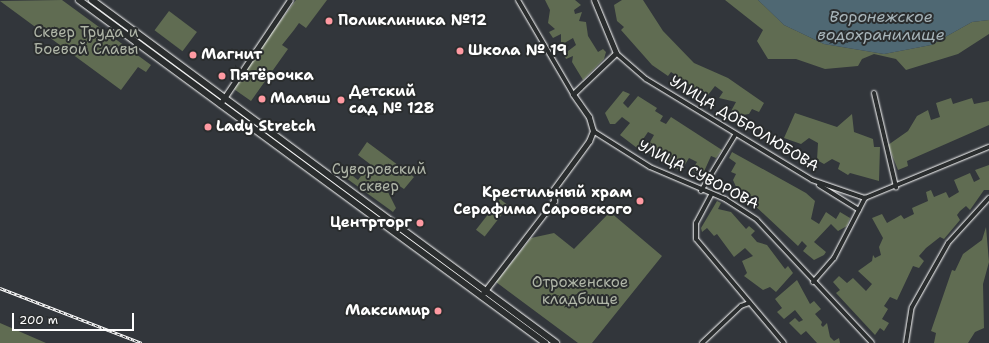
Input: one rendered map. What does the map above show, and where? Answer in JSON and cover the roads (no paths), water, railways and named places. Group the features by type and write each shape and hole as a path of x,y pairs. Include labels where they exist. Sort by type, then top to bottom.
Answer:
{"main road":[{"path":"79,0 545,343"},
{"path":"92,0 556,343"}],"street":[{"path":"220,104 222,97 290,0"},
{"name":"УЛИЦА СУВОРОВА","path":"518,0 593,131 650,167 701,191 711,194 757,220 813,282 872,343"},
{"name":"УЛИЦА ДОБРОЛЮБОВА","path":"594,0 616,53 646,79 735,135 812,180 865,198"},
{"path":"573,94 616,53"},
{"path":"874,93 896,187"},
{"path":"481,296 554,201 553,190 593,131"},
{"path":"701,191 735,135"},
{"path":"813,282 834,258 865,198 896,187 989,147"},
{"path":"812,180 859,210"},
{"path":"711,194 696,223 696,239 784,343"},
{"path":"906,343 912,307 948,243 989,198"},
{"path":"702,343 741,306 749,303"}],"water":[{"name":"Воронежское водохранилище","path":"758,0 989,0 989,20 972,22 931,45 884,54 824,44 784,25"}],"railway":[{"path":"0,288 142,343"}],"place":[{"name":"Поликлиника №12","path":"329,21"},
{"name":"Школа № 19","path":"460,51"},
{"name":"Магнит","path":"193,55"},
{"name":"Пятёрочка","path":"222,76"},
{"name":"Малыш","path":"262,99"},
{"name":"Детский сад № 128","path":"341,100"},
{"name":"Lady Stretch","path":"208,127"},
{"name":"Крестильный храм Серафима Саровского","path":"640,201"},
{"name":"Центрторг","path":"420,223"},
{"name":"Максимир","path":"438,311"}],"park label":[{"name":"Сквер Труда и Боевой Славы","path":"86,40"},
{"name":"Суворовский сквер","path":"379,178"},
{"name":"Отроженское кладбище","path":"580,290"}]}
